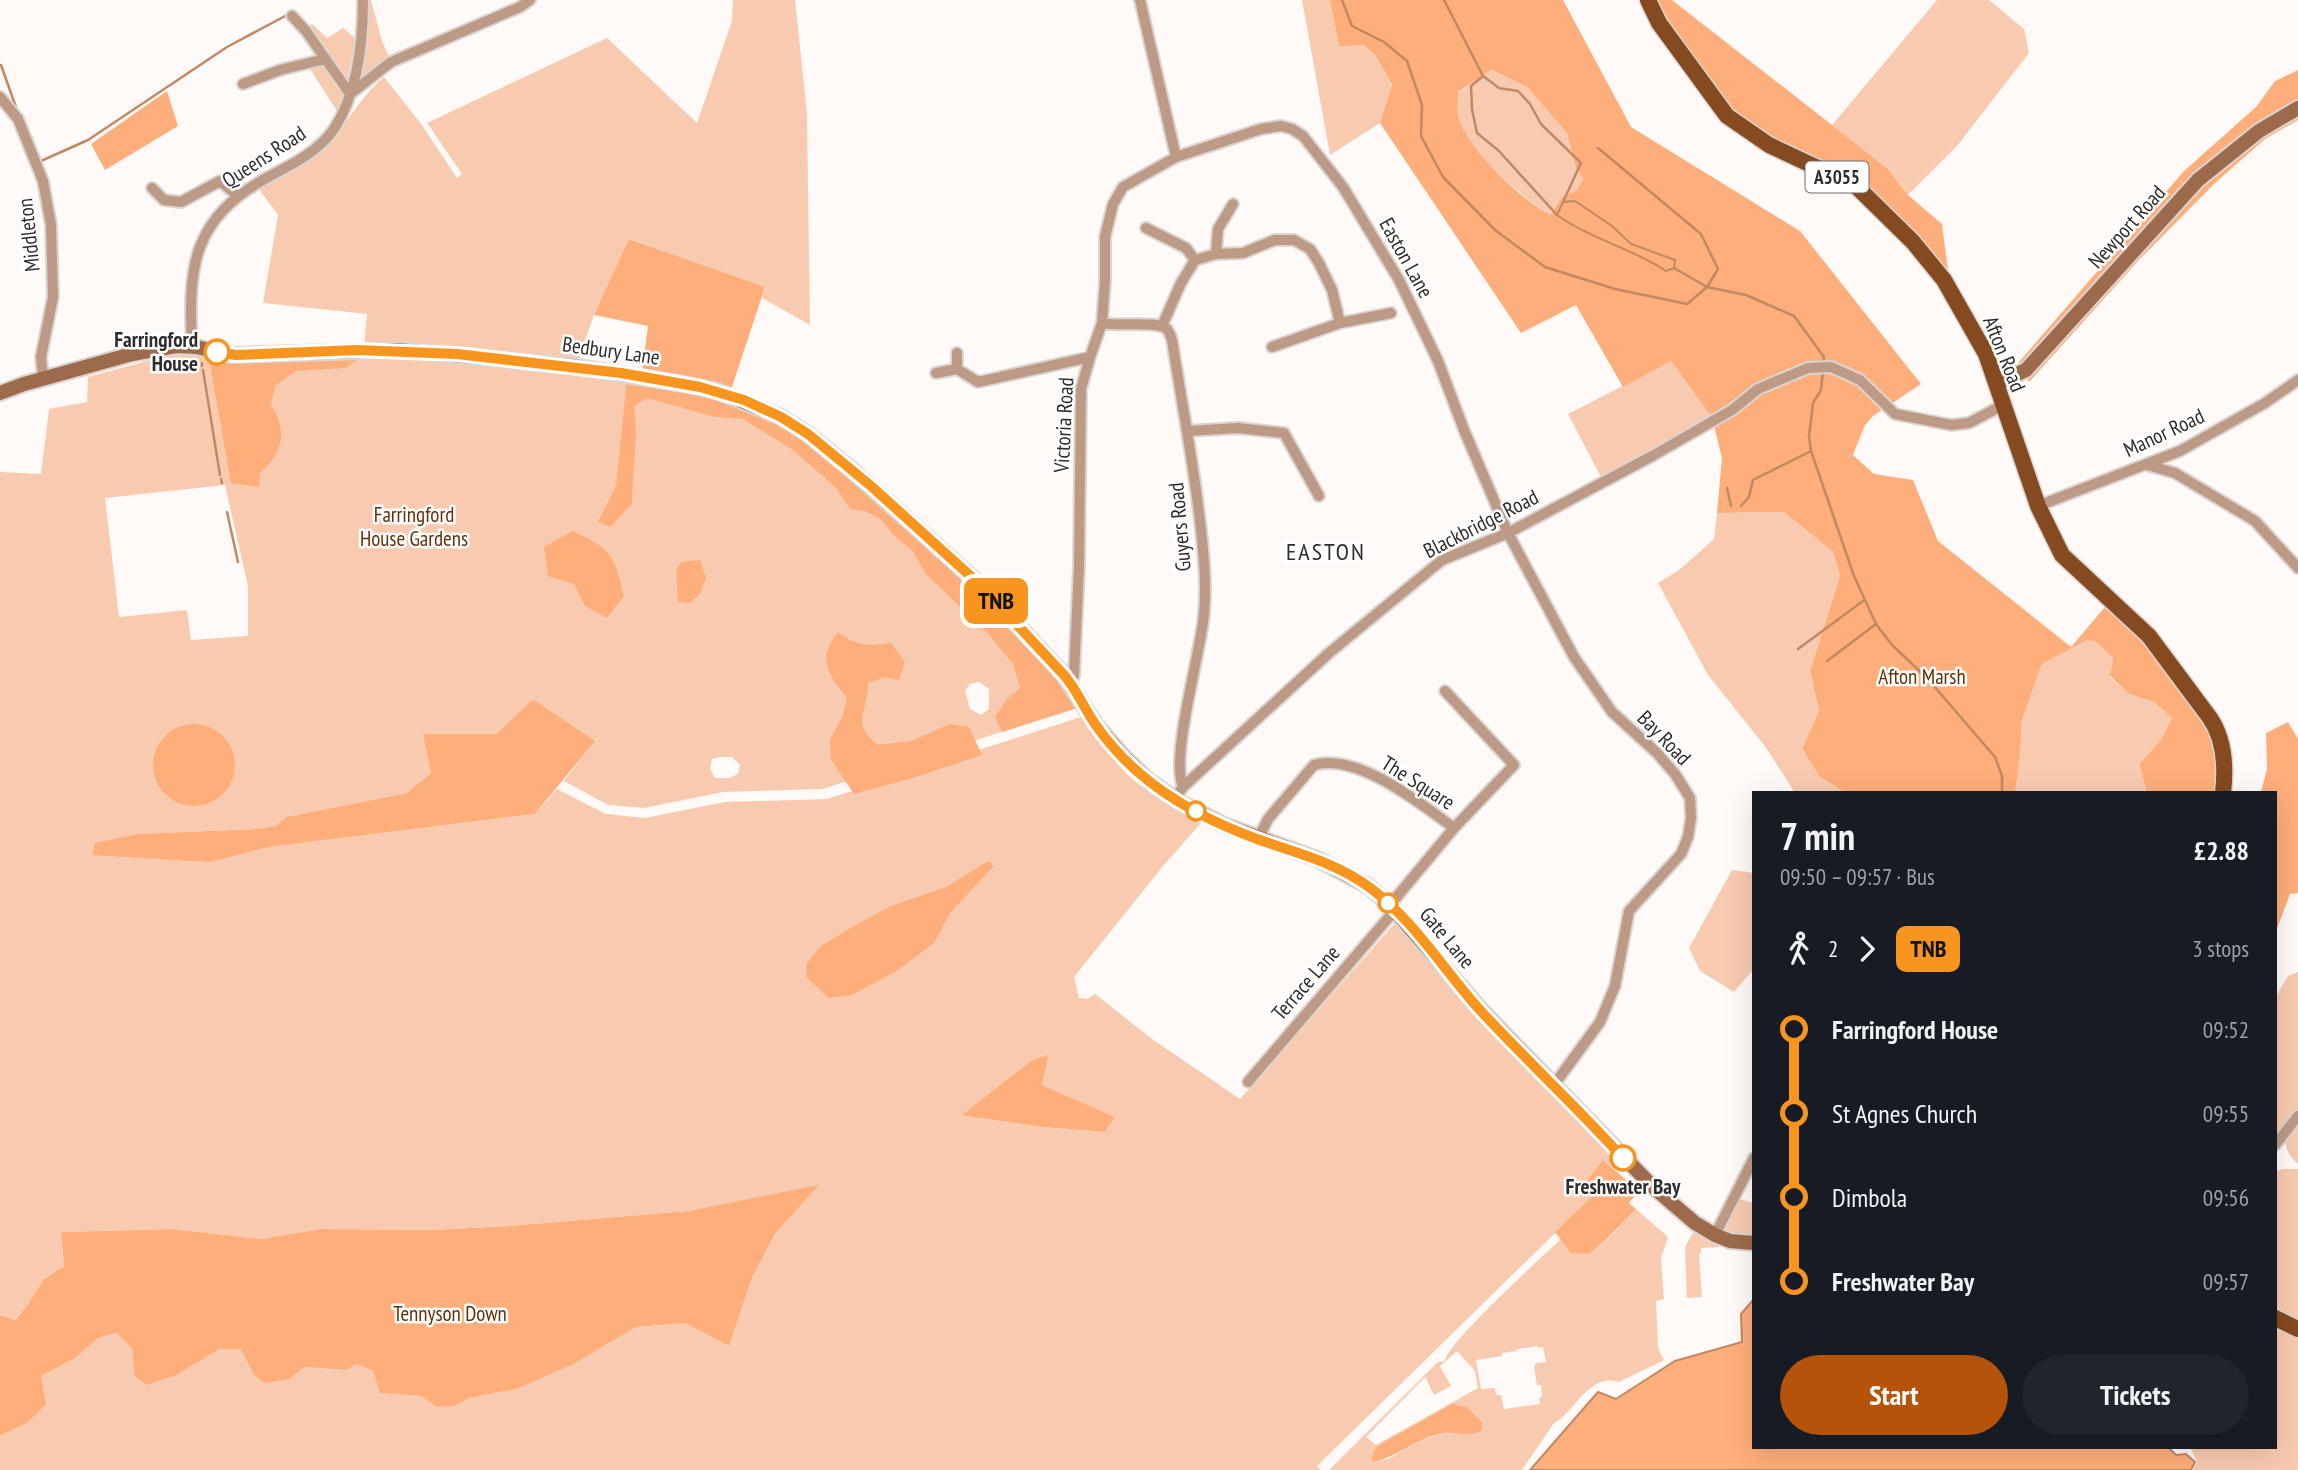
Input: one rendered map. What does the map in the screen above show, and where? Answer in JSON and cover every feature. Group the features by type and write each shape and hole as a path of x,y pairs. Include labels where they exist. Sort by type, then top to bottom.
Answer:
{"main road":[{"name":"Afton Road","path":"1648,0 1659,23 1727,116 1769,145 1856,186 1913,242 1944,280 1986,354 2038,506 2062,555 2150,636 2218,729 2225,775 2223,791"},
{"path":"2277,1319 2298,1329"}],"street":[{"name":"Queens Road","path":"192,346 191,277 201,243 225,206 238,195 294,164 319,145 334,129 350,94 363,37 363,0"},
{"path":"292,16 306,31 350,94 391,62 520,7 530,0"},
{"path":"1140,0 1176,157"},
{"path":"243,84 280,70 325,59"},
{"name":"Middleton","path":"0,97 18,120 43,181 51,225 52,297 40,357 43,378"},
{"name":"Newport Road","path":"1997,383 2026,370 2198,180 2259,131 2298,108"},
{"name":"Easton Lane","path":"1176,157 1281,126 1303,136 1343,187 1399,279 1438,361 1508,533"},
{"name":"Victoria Road","path":"1071,683 1074,675 1078,578 1082,389 1102,323 1105,237 1112,204 1123,187 1176,157"},
{"path":"152,188 164,200 181,202 220,181 238,195"},
{"path":"1216,254 1218,229 1233,204"},
{"path":"1146,228 1186,248 1195,260"},
{"path":"1102,323 1116,326 1162,326 1181,283 1195,260 1216,254 1243,253 1275,240 1294,240 1310,249 1332,290 1340,323"},
{"path":"1272,347 1340,323 1391,313"},
{"name":"Guyers Road","path":"1162,326 1169,332 1172,340 1188,431 1204,554 1205,614 1184,732 1178,793"},
{"name":"Bedbury Lane","path":"0,393 43,378 132,354 159,348 192,346 229,355 398,350 519,360 717,391 781,417 808,434 977,582 1071,683"},
{"path":"957,353 957,369"},
{"path":"936,373 957,369 978,382 1090,357"},
{"name":"Blackbridge Road","path":"1178,793 1329,653 1442,560 1508,533 1732,410 1758,389 1812,367 1831,367 1860,380 1895,414 1951,425 1969,423 2003,405"},
{"name":"Manor Road","path":"2038,506 2180,451 2265,403 2298,380"},
{"path":"1188,431 1238,428 1284,433 1319,496"},
{"path":"2175,473 2180,451"},
{"path":"2147,465 2175,473 2255,521 2298,568"},
{"name":"Bay Road","path":"1508,533 1574,657 1612,712 1657,752 1690,797 1691,818 1682,854 1629,911 1615,986 1600,1022 1554,1084"},
{"name":"Gate Lane","path":"1071,683 1096,725 1149,781 1178,793 1224,825 1299,852 1368,886 1392,907 1480,1009 1653,1187 1714,1235 1730,1241 1752,1243"},
{"path":"1445,691 1514,765 1454,828"},
{"name":"The Square","path":"1258,839 1268,819 1314,765 1325,762 1371,774 1398,788 1454,828 1392,907"},
{"name":"Terrace Lane","path":"1248,1082 1392,907"},
{"path":"2277,1143 2298,1116"},
{"path":"1714,1235 1752,1161"}],"green space":[{"path":"363,0 371,0 382,41 391,62 353,80 337,111 308,66 322,61 341,76 309,26 312,24 327,38 343,28 354,37 356,41 348,76 358,77"},
{"path":"733,0 795,0 807,113 810,325 762,298 765,288 630,239 594,315 577,364 364,347 367,314 263,303 278,215 258,188 297,167 325,147 384,77 422,125 457,178 462,174 427,123 607,38 697,123 732,21"},
{"path":"1302,0 1330,0 1339,45 1362,45 1375,55 1392,86 1380,123 1330,155"},
{"name":"Afton Marsh","path":"1330,0 1563,0 1631,127 1800,231 1921,384 1873,416 1865,425 1853,455 1874,474 1913,480 1938,541 2071,647 2105,607 2146,641 2211,731 2217,750 2217,791 2146,791 2139,764 2161,740 2172,718 2154,702 2129,694 2110,676 2113,658 2096,642 2088,640 2042,664 2022,720 2015,791 1843,791 1820,777 1802,749 1819,711 1810,671 1840,576 1833,552 1784,512 1717,513 1722,458 1712,418 1671,361 1623,387 1576,305 1521,333 1380,123 1392,85 1375,55 1363,45 1339,46","holes":["1491,70 1527,87 1567,133 1576,168 1583,179 1577,190 1561,198 1550,215 1524,197 1496,171 1471,142 1458,115 1458,92","1575,201 1612,226 1631,244 1674,260 1666,271 1635,253 1574,227"]},
{"path":"1654,0 1672,0 1887,168 1908,195 1942,224 1949,278 1860,181 1773,138 1730,110 1663,22"},
{"path":"1937,0 1989,0 2024,29 2029,53 1957,146 1908,195 1887,168 1832,125"},
{"path":"1490,70 1527,87 1567,133 1576,168 1583,179 1577,190 1561,198 1549,215 1496,171 1463,129 1458,115 1458,93"},
{"path":"2298,70 2298,120 2265,139 2215,183 2139,260 2029,382 2019,362 2184,171 2256,107 2275,81"},
{"path":"167,91 178,126 105,170 91,144"},
{"path":"629,239 765,287 732,387 642,372 648,326 594,315"},
{"name":"Farringford House Gardens","path":"172,354 190,354 210,359 397,354 627,378 807,437 1069,686 1030,723 823,789 723,792 644,808 608,805 564,781 594,741 533,699 496,734 423,734 432,773 407,793 286,817 276,826 138,834 211,862 269,847 535,814 557,789 606,814 645,818 725,802 827,799 1084,716 1127,774 1172,807 1201,823 1074,977 1079,998 1087,999 1095,994 1152,1039 1240,1099 1394,924 1403,927 1465,1005 1626,1165 1616,1170 1603,1160 1597,1192 1317,1466 1321,1470 0,1470 0,1436 27,1423 41,1376 74,1359 98,1338 118,1333 132,1349 136,1376 199,1361 220,1349 242,1349 254,1375 290,1379 304,1367 346,1370 357,1364 373,1371 381,1393 421,1396 455,1406 469,1398 517,1389 574,1364 636,1327 685,1323 729,1346 752,1278 775,1234 818,1186 688,1211 509,1226 432,1230 321,1229 260,1239 173,1229 61,1232 64,1266 44,1279 14,1320 0,1315 0,472 41,474 49,409 87,402 88,377","holes":["225,485 248,586 248,636 191,640 187,610 119,617 105,498","979,682 989,689 989,709 981,715 970,709 965,691 970,684","732,757 740,765 738,774 729,778 715,778 710,769 712,759","1049,1056 1042,1085 1115,1117 1105,1132 1042,1127 963,1115 1032,1060"]},
{"path":"364,355 346,368 296,371 275,386 271,405 280,424 281,441 278,450 260,473 259,487 231,483 209,359"},
{"path":"1671,361 1712,418 1602,479 1568,414"},
{"path":"627,378 743,402 807,437 978,586 1069,686 1078,708 1002,732 995,717 1007,699 1020,688 1013,664 989,635 926,574 912,550 894,536 881,519 864,511 850,509 836,488 793,450 743,419 715,417 647,398 634,406 636,443 632,504 610,527 598,522 616,486"},
{"path":"1784,512 1833,552 1840,576 1810,671 1819,711 1802,749 1820,777 1843,791 1794,791 1767,749 1708,675 1658,583 1679,570 1714,539 1717,513"},
{"path":"573,531 604,549 614,562 624,596 607,618 585,606 574,584 548,576 544,547"},
{"path":"700,560 706,578 700,594 690,603 678,602 676,571 681,562"},
{"path":"838,632 863,644 891,643 905,662 899,680 885,677 868,683 862,723 869,737 878,745 911,741 950,724 969,727 982,755 854,794 831,760 830,740 843,715 847,698 827,666 827,650"},
{"path":"2088,640 2096,642 2113,658 2110,677 2129,694 2154,702 2172,718 2161,740 2139,764 2146,791 2015,791 2022,720 2042,664"},
{"path":"533,699 595,741 535,814 269,847 211,862 92,855 95,843 138,834 276,826 286,817 407,793 431,773 423,734 496,734"},
{"path":"2288,722 2298,739 2298,893 2290,894 2277,929 2277,791 2261,791 2267,769 2266,733"},
{"path":"186,724 202,724 217,731 228,742 235,757 232,781 223,794 202,806 186,806 171,799 160,788 153,773 153,757 160,742 171,731"},
{"path":"988,861 993,867 950,913 934,943 897,971 852,995 829,998 807,978 806,964 821,946 891,906 946,887"},
{"path":"1732,870 1752,873 1752,971 1734,992 1700,971 1689,948"},
{"path":"2298,972 2298,1164 2287,1148 2285,1127 2277,1138 2277,995 2288,976"},
{"path":"1049,1055 1042,1085 1115,1117 1105,1132 1042,1127 962,1115 1032,1060"},
{"path":"1603,1160 1639,1191 1629,1203 1636,1209 1589,1254 1571,1253 1555,1232 1597,1192 1587,1181"},
{"path":"2298,1169 2298,1327 2277,1316 2277,1170"},
{"name":"Tennyson Down","path":"819,1185 775,1234 752,1278 729,1346 685,1323 636,1327 574,1364 517,1389 469,1398 455,1406 437,1407 421,1396 380,1393 373,1371 357,1364 346,1370 304,1367 290,1379 265,1383 254,1375 241,1349 220,1349 176,1375 147,1385 135,1376 132,1349 117,1333 98,1338 74,1359 41,1376 46,1404 27,1423 0,1436 0,1315 15,1320 44,1279 64,1266 61,1232 173,1229 260,1239 321,1229 432,1230 509,1226 688,1211"},
{"path":"1737,1198 1752,1203 1752,1237 1732,1235 1721,1230"},
{"path":"1636,1209 1668,1237 1661,1258 1664,1299 1656,1301 1658,1348 1664,1360 1619,1382 1608,1380 1591,1387 1554,1423 1522,1470 1329,1470 1438,1362 1445,1361 1461,1337 1478,1319 1561,1239 1571,1252 1589,1254 1607,1240","holes":["1543,1347 1546,1362 1536,1363 1534,1367 1537,1385 1541,1385 1540,1404 1504,1409 1501,1395 1496,1395 1495,1388 1481,1389 1476,1360","1457,1351 1475,1371 1478,1388 1376,1445 1366,1437 1425,1377 1434,1395 1451,1386 1440,1366","1467,1407 1483,1423 1457,1433 1443,1433 1420,1441 1388,1459 1373,1462 1371,1458 1376,1447"]},
{"path":"1694,1231 1720,1247 1701,1248 1699,1254 1702,1297 1687,1298 1685,1247"},
{"path":"2277,1322 2298,1334 2298,1470 2193,1470 2197,1462 2191,1449 2277,1449"},
{"path":"1452,1404 1467,1407 1483,1423 1481,1431 1472,1434 1435,1435 1373,1462 1371,1458 1376,1447"}],"shaded area":[{"path":"1575,201 1612,226 1631,244 1675,260 1674,268 1666,271 1583,231 1557,215 1563,202"},
{"path":"1752,1301 1752,1449 2170,1449 2176,1455 2186,1454 2195,1462 2191,1470 1530,1470 1598,1392 1616,1399 1675,1361 1742,1342 1741,1314"}],"waterway":[{"path":"1342,0 1352,26 1384,42 1407,61 1422,105 1421,136 1443,177 1495,230 1545,267 1615,289 1687,304 1707,287 1718,269 1701,234 1598,148"},
{"path":"1444,0 1483,76 1499,88 1518,91 1530,104 1541,124 1581,163 1563,202"},
{"path":"31,137 41,161 88,140 227,47 287,15"},
{"path":"1,65 17,110"},
{"path":"1483,76 1471,86 1477,133 1499,151 1557,215"},
{"path":"1674,268 1707,287 1746,295 1794,316 1824,357 1823,365"},
{"path":"203,370 220,475"},
{"path":"1823,371 1821,390 1813,403 1809,437 1811,451 1854,576 1876,624 1892,645 1927,678 1995,757 2002,776 2002,791"},
{"path":"1741,506 1749,497 1753,480 1811,451"},
{"path":"221,479 222,483"},
{"path":"1727,488 1731,506"},
{"path":"227,512 238,562"},
{"path":"1798,649 1863,601"},
{"path":"1827,661 1876,624"}],"bus line":[{"name":"TNB","path":"217,352 236,355 398,350 572,366 717,391 781,417 808,434 852,470 977,582 1064,675 1096,725 1149,781 1174,799 1224,825 1299,852 1356,878 1390,905 1480,1009 1623,1158"}],"place":[{"name":"Farringford House","path":"217,352"},
{"name":"Freshwater Bay","path":"1623,1158"}],"district":[{"name":"EASTON","path":"1326,552"}]}
